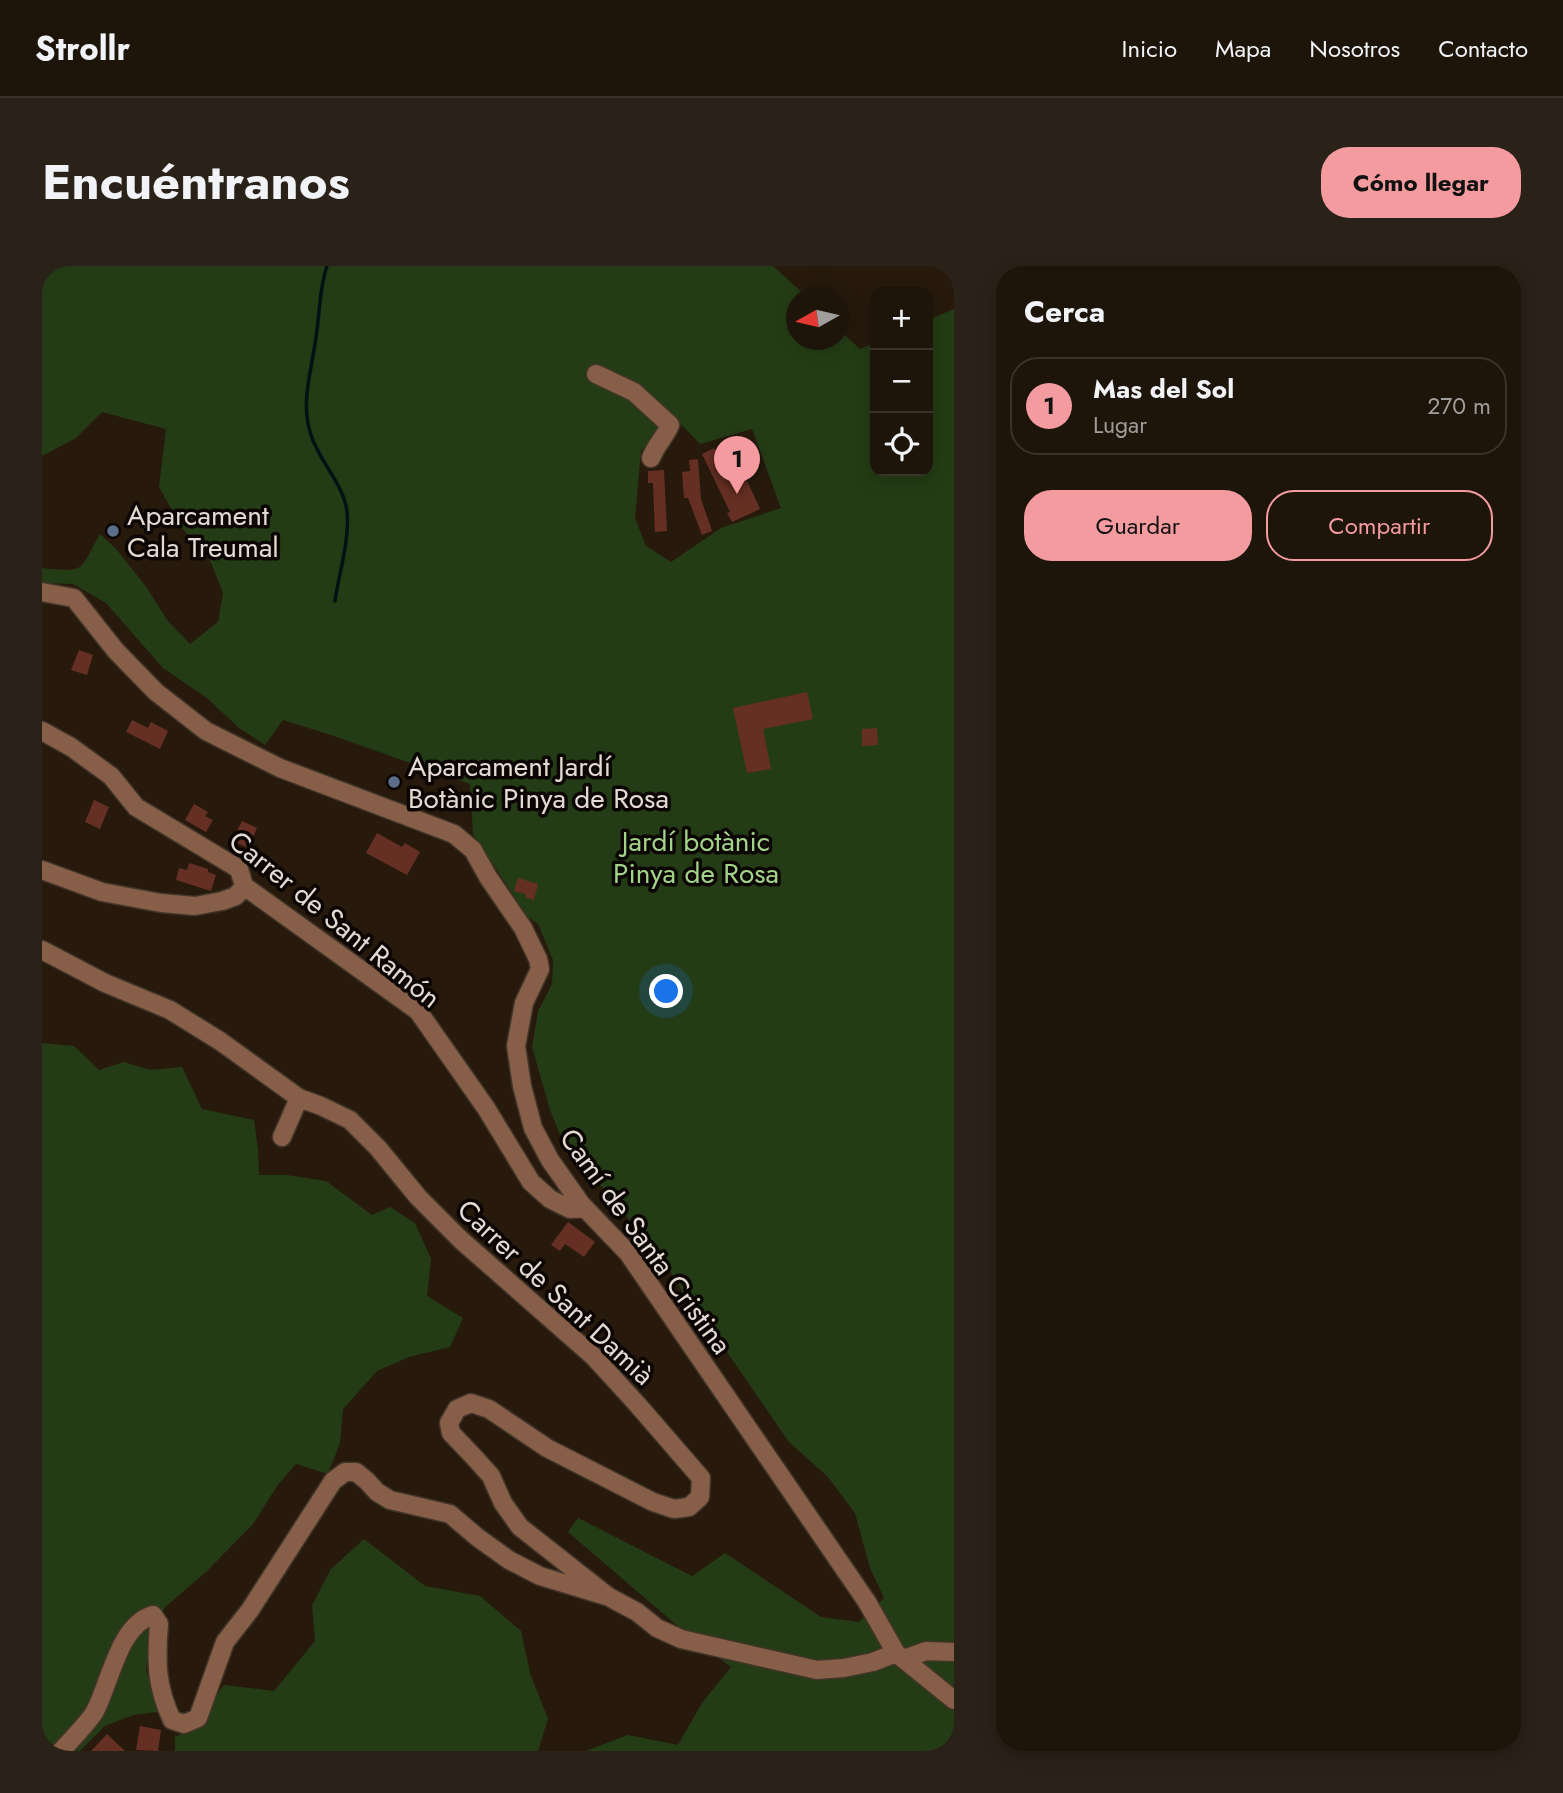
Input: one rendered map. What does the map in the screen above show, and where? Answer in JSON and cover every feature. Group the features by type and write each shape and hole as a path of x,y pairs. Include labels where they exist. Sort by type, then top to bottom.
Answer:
{"street":[{"path":"596,374 634,392 670,425 656,445 651,458"},
{"name":"Camí de Santa Cristina","path":"42,592 74,598 116,651 156,692 206,731 280,768 454,834 473,850 523,928 538,959 540,969 524,1003 516,1046 522,1086 533,1128 550,1160 585,1208 628,1253 676,1321 867,1602 900,1656 954,1700"},
{"name":"Carrer de Sant Ramón","path":"42,731 71,747 111,776 136,807 239,869 244,886 418,1011 486,1108 531,1182 550,1199 570,1209 585,1208"},
{"path":"42,870 102,892 195,906 236,896 244,886"},
{"path":"42,950 106,983 170,1010 220,1041 299,1098 282,1137"},
{"name":"Carrer de Sant Damià","path":"299,1098 350,1120 378,1148 418,1197 461,1240 593,1356 701,1478 699,1497 689,1507 674,1509 653,1502 547,1448 488,1409 471,1403 457,1409 449,1423 451,1433 491,1476 503,1503 520,1527 609,1597"},
{"path":"61,1751 94,1713 125,1639 144,1618 153,1615 159,1624 156,1662 163,1701 172,1720 184,1724 198,1718 225,1642 250,1610 333,1481 345,1472 356,1472 390,1500 450,1514 509,1560 540,1576 609,1597 637,1612 657,1628 681,1639 817,1670 844,1668 926,1651 954,1652"}],"green space":[{"name":"Jardí botànic Pinya de Rosa","path":"42,266 773,266 796,287 786,287 786,350 849,350 849,339 860,349 870,345 870,476 933,476 933,318 954,309 954,1751 586,1751 628,1735 678,1745 702,1703 731,1667 681,1629 568,1532 578,1518 692,1576 725,1553 821,1617 859,1622 884,1598 870,1568 855,1513 827,1476 789,1442 727,1352 696,1324 678,1283 649,1241 563,1142 550,1110 532,1047 538,1011 552,984 553,960 538,924 528,917 473,834 470,784 283,720 265,745 239,728 207,698 163,668 106,603 73,584 42,583 42,568 68,570 85,562 100,534 117,550 147,588 167,620 190,644 218,622 223,593 210,560 182,528 159,487 166,429 102,412 76,438 42,456","holes":["675,418 700,444 752,429 781,508 721,528 671,562 646,546 635,518 641,451"]},
{"path":"42,1043 74,1046 99,1070 124,1062 150,1070 182,1067 202,1109 254,1120 259,1175 287,1175 326,1181 372,1215 390,1207 415,1223 431,1259 427,1296 463,1318 450,1347 409,1357 377,1371 343,1409 340,1443 328,1474 296,1464 277,1486 253,1524 207,1571 165,1607 150,1637 146,1669 158,1712 133,1715 105,1726 80,1751 42,1751"},
{"path":"364,1539 425,1586 480,1596 521,1631 530,1673 548,1719 538,1751 175,1751 175,1737 193,1728 224,1685 274,1691 315,1641 312,1605 331,1569"}],"building":[{"path":"714,448 729,479 743,472 760,509 732,522 727,513 730,512 702,454"},
{"path":"698,459 701,499 712,531 702,535 688,498 684,498 682,472 690,471 689,460"},
{"path":"664,470 667,531 655,532 653,483 648,483 648,471"},
{"path":"79,650 93,655 87,675 71,670"},
{"path":"807,692 813,719 763,729 771,769 747,773 733,708"},
{"path":"132,720 148,728 151,722 168,731 160,749 126,732"},
{"path":"877,728 878,745 862,746 862,729"},
{"path":"94,800 109,807 100,829 85,822"},
{"path":"194,804 208,812 205,816 213,820 206,832 185,820"},
{"path":"242,821 257,828 248,848 232,841"},
{"path":"377,833 402,847 405,843 420,852 407,875 366,853"},
{"path":"189,863 208,869 208,872 216,875 211,891 176,880 179,868 187,870"},
{"path":"518,878 538,884 534,900 525,897 526,894 514,891"},
{"path":"568,1222 595,1242 584,1257 565,1244 560,1251 551,1245"},
{"path":"140,1726 161,1730 158,1751 136,1750"},
{"path":"107,1734 125,1751 91,1751"}],"waterway":[{"path":"327,266 306,409 315,445 341,491 347,511 346,544 335,601"}],"place":[{"name":"Mas del Sol","path":"737,494"},
{"name":"Aparcament Cala Treumal","path":"113,531"},
{"name":"Aparcament Jardí Botànic Pinya de Rosa","path":"394,782"}]}
